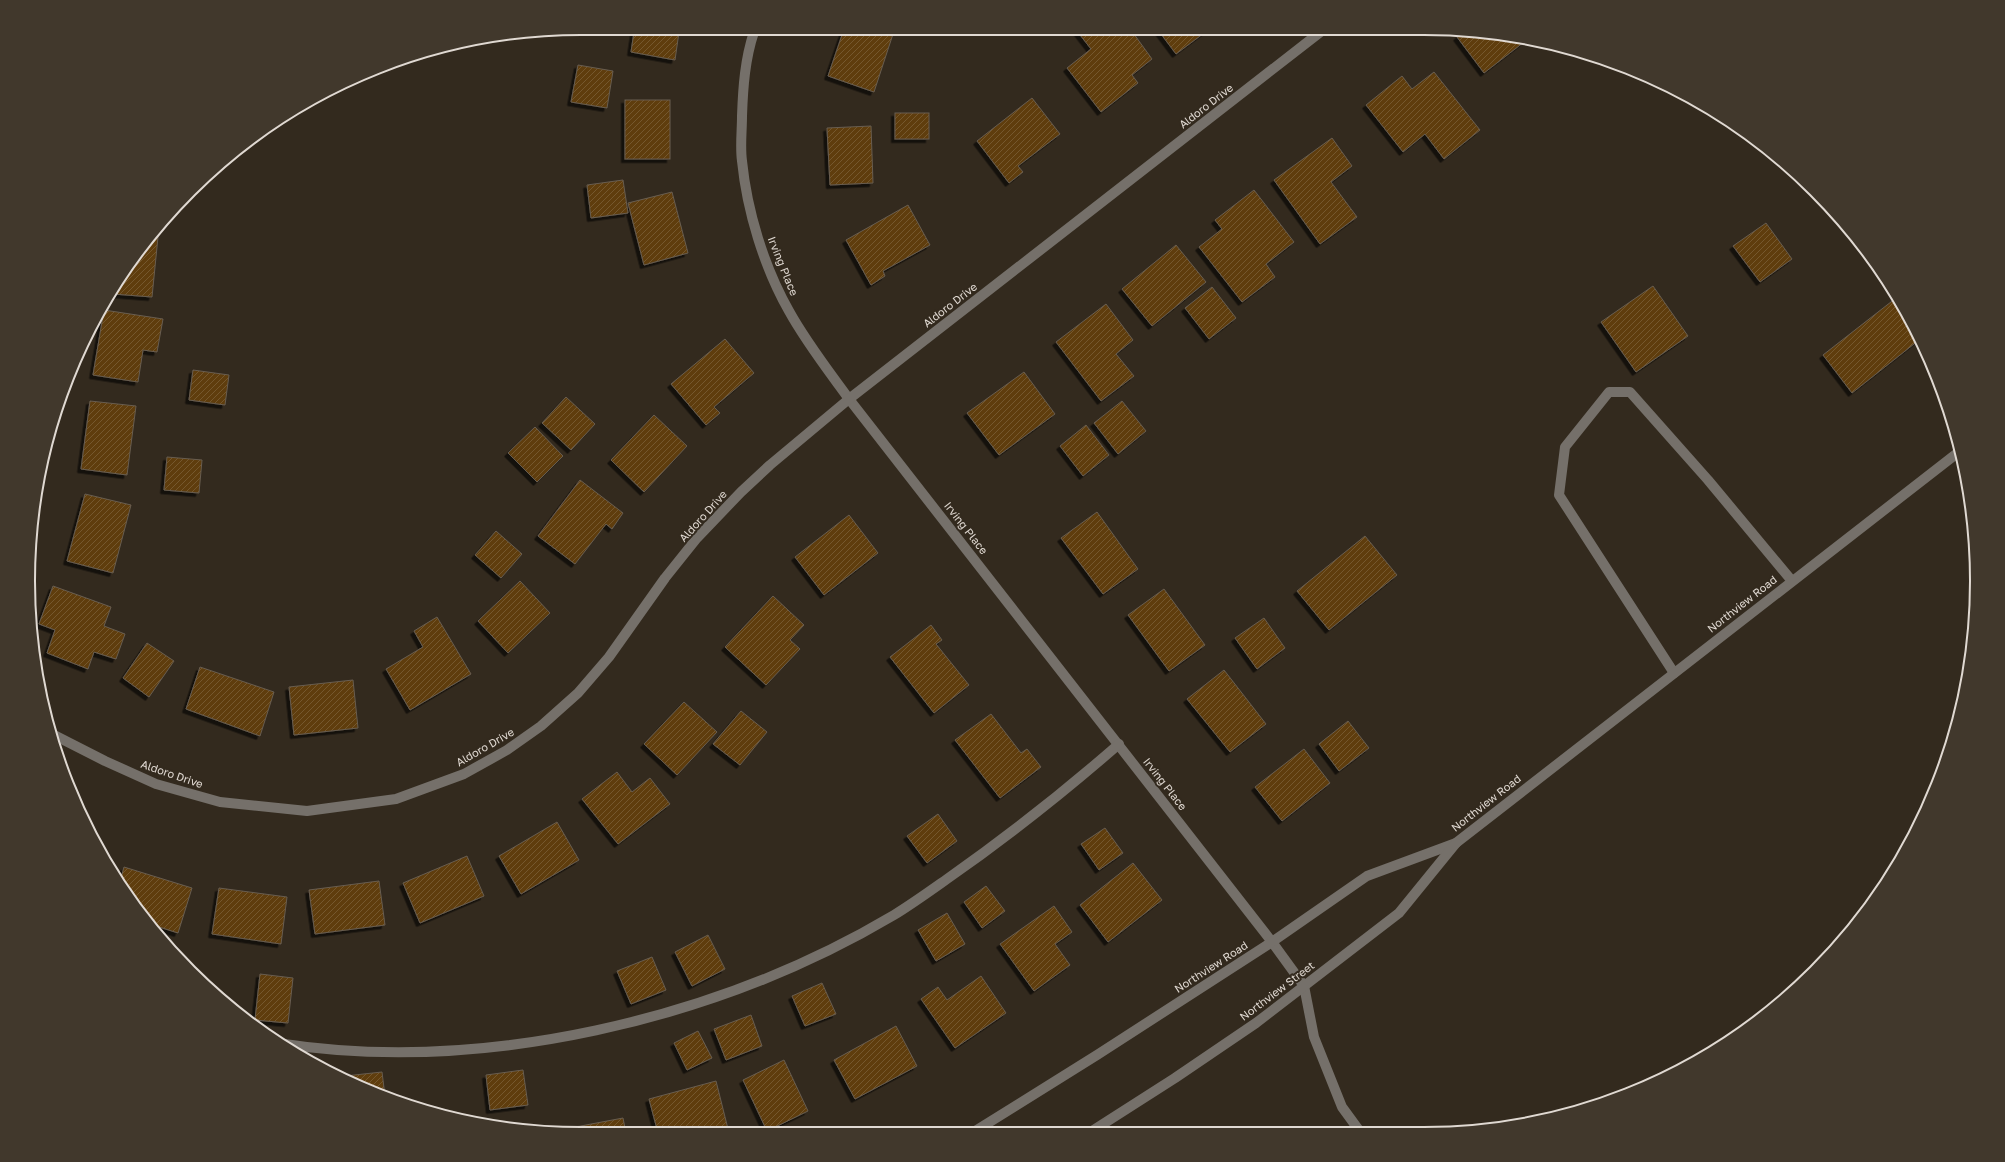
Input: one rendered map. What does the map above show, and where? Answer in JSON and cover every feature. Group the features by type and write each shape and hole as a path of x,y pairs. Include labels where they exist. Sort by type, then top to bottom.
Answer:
{"street":[{"name":"Irving Place","path":"753,35 749,46 743,83 742,160 753,222 764,254 788,311 849,399 1119,744 1272,942 1304,986"},
{"name":"Aldoro Drive","path":"58,737 105,761 156,784 220,802 307,811 396,799 464,774 507,750 541,726 578,693 609,657 697,538 741,492 770,465 849,399 1317,35"},
{"path":"1674,673 1559,495 1565,447 1609,392 1630,392 1708,480 1792,581"},
{"name":"Northview Road","path":"982,1127 1097,1055 1272,942 1367,876 1456,842 1955,455"},
{"path":"293,1044 358,1050 432,1051 508,1046 612,1026 686,1008 797,966 853,938 896,914 981,855 1087,772 1119,744"},
{"name":"Northview Street","path":"1098,1127 1188,1070 1256,1023 1399,913 1456,842"},
{"path":"1304,986 1314,1037 1342,1107 1357,1127"}],"building":[{"path":"634,35 679,35 675,60 631,52"},
{"path":"842,35 893,35 874,92 828,76"},
{"path":"1080,35 1135,35 1152,59 1132,75 1138,83 1101,112 1067,68 1091,49"},
{"path":"1162,35 1201,35 1176,54"},
{"path":"1460,36 1522,44 1484,73 1457,37"},
{"path":"578,65 613,71 607,108 571,102"},
{"path":"1434,72 1480,130 1444,159 1425,134 1403,152 1366,105 1402,76 1412,89"},
{"path":"1032,98 1060,134 1018,166 1023,172 1009,183 977,141"},
{"path":"625,100 670,100 670,159 625,159"},
{"path":"895,113 929,113 929,139 895,139"},
{"path":"871,126 873,183 830,185 827,128"},
{"path":"1332,138 1352,166 1331,182 1357,217 1320,244 1274,180"},
{"path":"623,180 628,213 591,218 587,185"},
{"path":"1254,190 1294,242 1266,264 1275,277 1242,302 1199,247 1222,229 1215,220"},
{"path":"672,192 688,253 644,265 628,203"},
{"path":"908,205 930,245 883,271 885,276 871,285 846,240"},
{"path":"1766,223 1792,259 1760,282 1733,246"},
{"path":"158,236 152,297 117,294"},
{"path":"1176,245 1206,282 1152,326 1122,289"},
{"path":"1653,286 1688,336 1636,372 1601,322"},
{"path":"1212,287 1236,318 1209,339 1185,308"},
{"path":"1892,301 1915,343 1852,393 1823,355"},
{"path":"1106,304 1133,340 1116,354 1134,376 1101,401 1056,342"},
{"path":"107,310 163,319 157,352 143,350 138,382 93,375 103,318"},
{"path":"725,339 754,373 714,407 720,413 706,425 671,384"},
{"path":"193,370 229,375 225,405 189,400"},
{"path":"1024,372 1055,414 999,455 967,413"},
{"path":"566,397 595,424 571,450 542,423"},
{"path":"90,401 136,406 127,475 81,469"},
{"path":"1122,401 1146,431 1118,454 1094,423"},
{"path":"654,415 687,446 644,492 611,460"},
{"path":"1086,425 1109,455 1083,476 1060,446"},
{"path":"535,427 563,456 537,482 508,453"},
{"path":"167,457 202,460 199,493 164,490"},
{"path":"580,480 623,513 612,529 606,524 575,564 538,536"},
{"path":"85,494 131,505 113,573 67,561"},
{"path":"1097,512 1138,569 1103,594 1061,538"},
{"path":"849,515 878,553 824,595 795,557"},
{"path":"496,531 522,554 501,578 475,555"},
{"path":"1365,536 1397,575 1329,630 1297,591"},
{"path":"520,581 550,613 508,653 478,621"},
{"path":"53,586 111,607 104,626 125,634 116,659 94,652 88,669 47,653 55,630 39,624"},
{"path":"1164,589 1205,645 1169,671 1128,615"},
{"path":"773,596 804,625 790,640 800,649 766,685 725,647"},
{"path":"437,617 471,674 410,710 386,669 423,647 414,631"},
{"path":"1264,618 1285,648 1257,669 1235,638"},
{"path":"931,625 942,640 936,644 969,685 934,713 890,657"},
{"path":"147,643 174,661 149,697 123,678"},
{"path":"200,667 274,692 260,736 186,709"},
{"path":"1224,670 1266,724 1230,752 1187,699"},
{"path":"353,680 358,728 294,735 289,687"},
{"path":"684,702 717,732 677,775 644,744"},
{"path":"741,711 767,732 740,765 713,744"},
{"path":"991,714 1021,753 1027,749 1041,767 1000,798 955,740"},
{"path":"1348,721 1369,748 1339,771 1319,744"},
{"path":"1304,749 1330,783 1282,821 1255,787"},
{"path":"617,772 632,792 650,778 670,804 618,844 582,799"},
{"path":"938,814 957,841 927,863 907,836"},
{"path":"557,822 579,860 521,894 499,856"},
{"path":"1105,828 1123,853 1099,870 1081,844"},
{"path":"467,856 484,896 420,923 403,883"},
{"path":"1133,863 1162,900 1108,942 1080,905"},
{"path":"124,867 192,888 178,933 159,927 122,876"},
{"path":"379,881 385,925 315,934 309,890"},
{"path":"986,886 1005,911 982,928 964,902"},
{"path":"219,888 287,897 281,944 212,934"},
{"path":"1054,906 1072,932 1055,944 1070,965 1034,991 1000,944"},
{"path":"947,913 965,944 936,961 918,930"},
{"path":"708,935 725,969 692,986 675,952"},
{"path":"652,957 666,990 631,1004 617,971"},
{"path":"260,974 293,978 288,1023 258,1020 255,1018"},
{"path":"981,976 1006,1013 955,1048 921,999 938,987 947,1000"},
{"path":"822,983 836,1014 805,1026 792,996"},
{"path":"751,1015 762,1046 726,1060 714,1029"},
{"path":"896,1026 917,1066 855,1099 834,1060"},
{"path":"698,1031 712,1058 687,1070 674,1043"},
{"path":"784,1060 808,1111 775,1127 765,1127 743,1080"},
{"path":"523,1070 528,1105 490,1110 486,1075"},
{"path":"382,1072 384,1090 372,1085 350,1075"},
{"path":"716,1081 728,1127 656,1127 649,1099"},
{"path":"623,1118 625,1127 581,1127 576,1127"}]}
